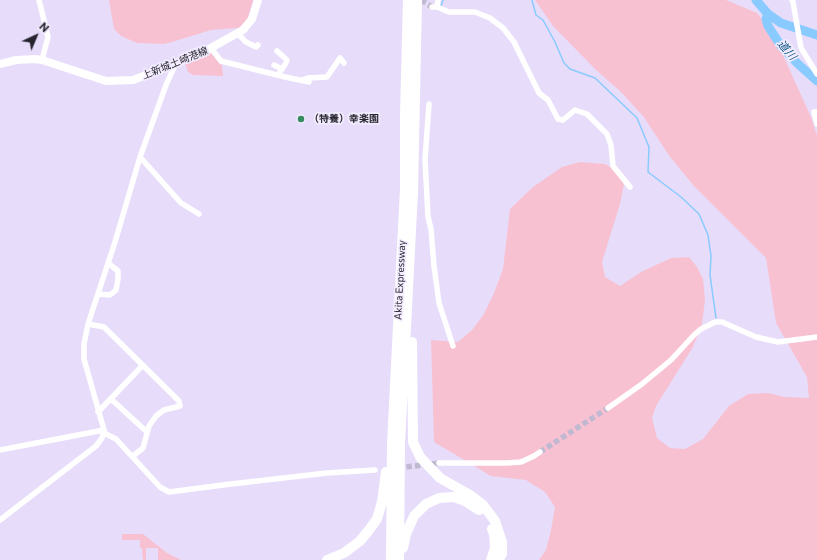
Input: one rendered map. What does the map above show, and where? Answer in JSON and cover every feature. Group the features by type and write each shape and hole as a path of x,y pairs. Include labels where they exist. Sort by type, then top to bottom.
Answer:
{"highway":[{"name":"Akita Expressway","path":"391,560 394,387 405,188 408,0"},
{"name":"Akita Expressway","path":"399,560 400,443 411,242 417,0"},
{"path":"411,242 413,442 420,457 440,478 483,505 495,521 502,542 502,554 498,560"},
{"path":"327,560 344,553 360,541 377,519 382,502 394,387"},
{"path":"399,560 406,534 414,516 426,504 439,498 454,497 476,507 487,519 494,534 495,548 491,560"}],"main road":[{"name":"上新城土崎港線","path":"0,64 16,60 42,60 106,81 133,80 211,48 238,34 252,19 258,0"}],"street":[{"path":"39,0 48,37 42,60"},
{"path":"438,0 435,7 449,12 475,12 490,18 503,28 514,42 539,93 548,100 558,119 563,120 575,110 586,114 607,134 611,145 613,166 630,187"},
{"path":"792,0 801,48 817,74"},
{"path":"238,34 246,42 256,46 258,45"},
{"path":"211,48 221,61 309,82"},
{"path":"277,51 287,60 278,75"},
{"path":"302,80 308,78 327,77 340,58 344,63"},
{"path":"0,520 96,446 102,438 104,432 84,359 84,344 88,324 140,157 166,85 176,63"},
{"path":"274,65 282,69"},
{"path":"430,104 425,160 428,217 431,229 439,303 453,346"},
{"path":"817,112 814,112 817,124"},
{"path":"140,157 181,203 199,214"},
{"path":"98,294 110,295 116,290 118,271 108,263"},
{"path":"608,408 671,360 694,335 701,329 711,324 722,322 756,337 778,342 817,337"},
{"path":"88,324 104,327 179,400 180,406 164,410 156,416 146,432 142,448 133,456"},
{"path":"98,412 143,366"},
{"path":"111,399 146,432"},
{"path":"0,450 104,432 116,439 160,487 169,492 231,484 376,470"},
{"path":"439,463 507,464 521,462 540,452"}],"shaded area":[{"path":"109,0 253,0 246,22 238,28 211,30 164,44 137,43 121,36 114,29"},
{"path":"535,0 726,0 757,13 773,33 811,117 817,136 817,560 539,560 546,550 555,507 545,492 526,480 491,476 434,442 431,340 458,342 472,330 484,314 503,269 510,209 533,187 562,167 580,162 605,164 619,172 624,184 620,204 602,262 605,277 620,286 641,272 671,258 689,257 697,267 703,279 705,300 702,324 693,347 656,406 652,418 657,438 670,448 685,449 703,439 729,406 748,394 768,393 785,397 809,398 807,377 776,323 766,258 694,186 670,157 643,116 620,91 596,70 553,26"},
{"path":"210,52 222,66 223,76 193,75 188,72 185,63"},
{"path":"122,534 143,534 167,553 181,560 158,560 158,548 146,548 146,560 143,560 140,540 122,540"}],"waterway":[{"path":"441,6 443,0"},
{"path":"532,0 536,15 543,20 564,63 570,69 595,78 637,118 649,147 648,172 681,197 699,214 708,235 711,256 710,275 716,318"},
{"path":"756,0 768,14 781,23 817,35"},
{"name":"道川","path":"768,14 766,19 768,26 781,46 817,81"}],"tunnel":[{"path":"421,0 432,7"},
{"path":"540,452 608,408"},
{"path":"398,468 439,463"}],"place":[{"name":"（特養）幸楽園","path":"301,119"}]}
